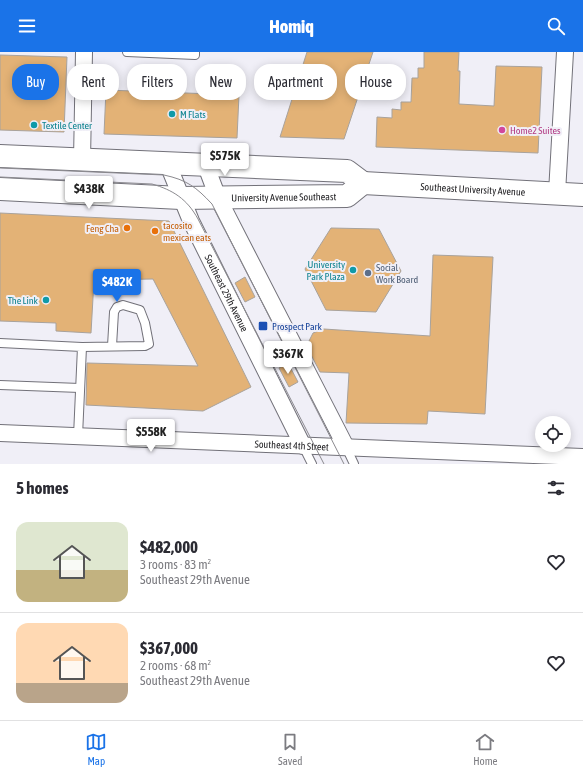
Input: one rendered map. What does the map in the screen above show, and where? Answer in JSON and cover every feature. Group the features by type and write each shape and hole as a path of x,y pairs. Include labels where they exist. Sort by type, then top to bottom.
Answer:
{"main road":[{"path":"0,156 167,162 206,166 347,171 363,183"},
{"name":"Southeast University Avenue","path":"363,183 583,195"},
{"name":"University Avenue Southeast","path":"0,189 181,198 347,196 363,183"}],"street":[{"path":"82,160 84,52"},
{"path":"557,194 565,52"},
{"name":"Southeast 29th Avenue","path":"167,162 181,198 303,446"},
{"path":"206,166 218,198 346,447"},
{"name":"Southeast 4th Street","path":"0,433 583,457"}],"lane":[{"path":"127,52 195,55 195,52"},
{"path":"0,343 82,347 144,346 149,344 145,323 140,310 123,305 117,307 114,312 112,346"},
{"path":"78,436 82,347"},
{"path":"0,385 80,388"},
{"name":"Southeast 29th Avenue","path":"303,446 312,464"},
{"path":"346,447 354,464"}],"building":[{"path":"307,52 373,52 369,64 345,64 345,100 357,100 344,139 280,137 292,100 337,100 337,64 303,64"},
{"path":"424,52 459,52 459,104 494,106 496,66 542,67 538,153 376,147 377,117 392,118 392,109 401,110 401,102 411,102 412,78 418,78 418,68 424,68"},
{"path":"0,55 67,57 64,132 0,130"},
{"name":"M Flats","path":"119,90 127,91 127,100 187,100 187,93 195,93 195,100 239,100 237,138 104,134 106,100 119,100"},
{"name":"The Link","path":"0,213 169,221 251,387 203,411 86,405 87,363 198,366 153,279 94,280 91,333 56,331 56,323 0,321"},
{"name":"University Park Plaza","path":"331,228 379,229 401,271 376,312 326,310 305,269"},
{"path":"433,255 493,257 485,414 428,411 427,424 346,423 349,373 320,372 309,351 309,341 313,333 324,329 430,336"},
{"path":"245,277 255,297 245,302 235,283"},
{"path":"288,363 298,382 289,387 279,368"}],"tram line":[{"path":"0,168 164,175 179,179 191,185 201,193 212,204 344,464"},
{"path":"0,177 152,184 173,192 179,196 194,212 198,219 324,464"}],"place":[{"name":"M Flats","path":"172,114"},
{"name":"Textile Center","path":"34,125"},
{"name":"Home2 Suites","path":"502,130"},
{"name":"Feng Cha","path":"127,228"},
{"name":"tacosito mexican eats","path":"155,231"},
{"name":"University Park Plaza","path":"353,270"},
{"name":"Social Work Board","path":"368,273"},
{"name":"The Link","path":"46,300"},
{"name":"Prospect Park","path":"263,326"}]}
